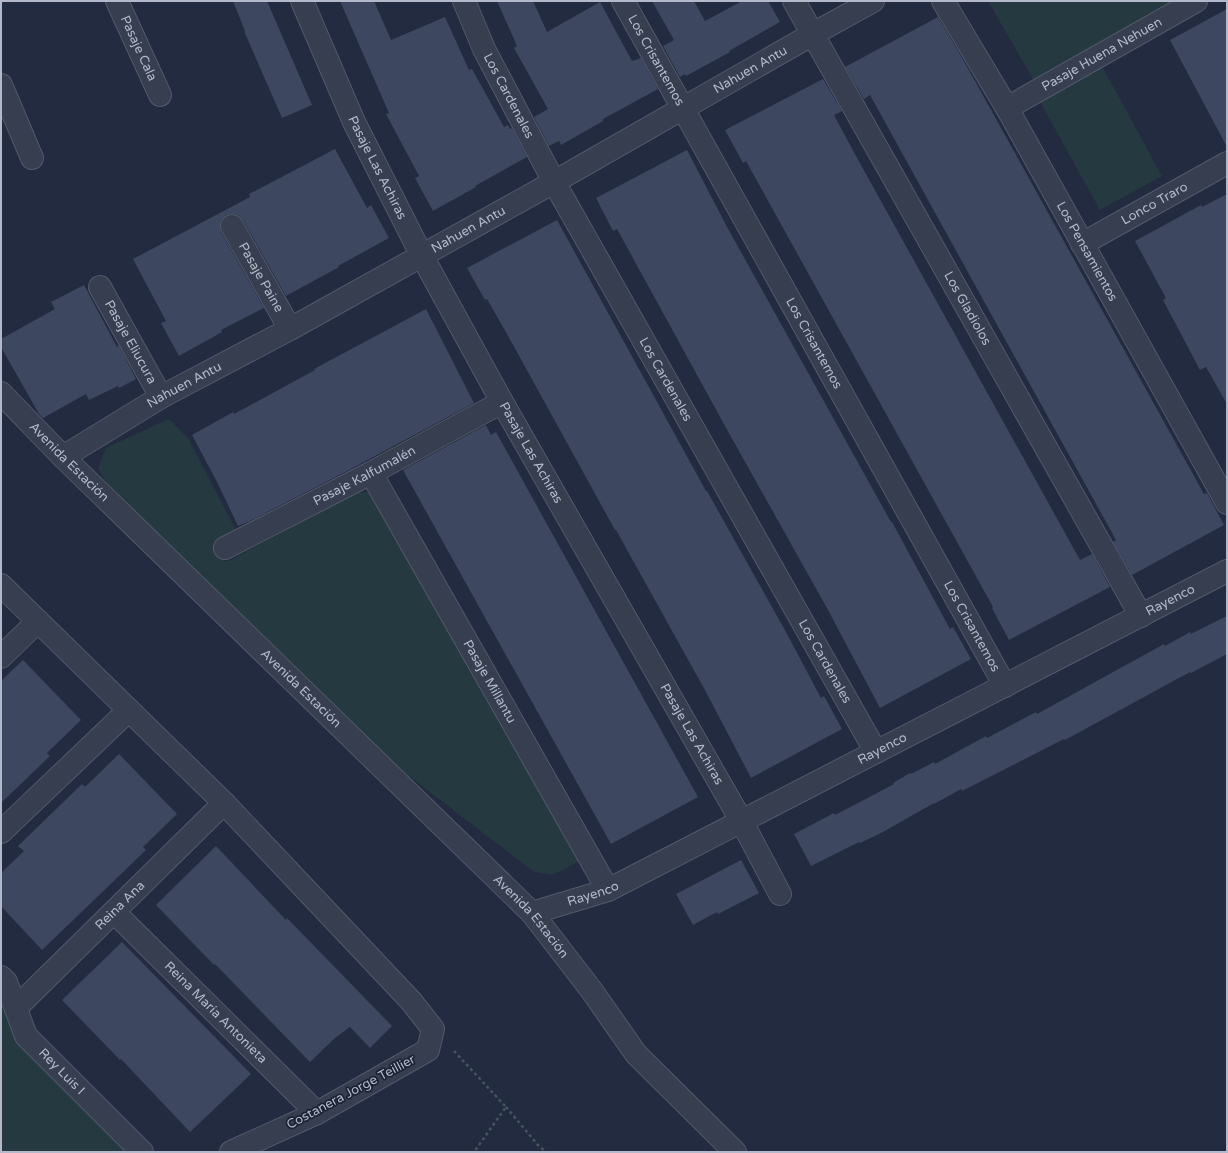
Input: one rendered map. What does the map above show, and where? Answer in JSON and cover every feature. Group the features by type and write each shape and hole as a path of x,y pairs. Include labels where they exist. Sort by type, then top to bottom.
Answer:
{"street":[{"name":"Pasaje Cala","path":"117,1 160,95"},
{"name":"Pasaje Las Achiras","path":"302,1 354,122 422,256 502,402 742,822 780,894"},
{"name":"Los Cardenales","path":"464,1 484,49 554,182 876,752"},
{"name":"Los Crisantemos","path":"624,1 682,108 1005,686"},
{"name":"Los Gladiolos","path":"794,1 1141,616"},
{"name":"Nahuen Antu","path":"63,457 161,397 290,329 422,256 872,1"},
{"name":"Los Pensamientos","path":"943,1 1008,108 1082,244 1227,503"},
{"name":"Pasaje Huena Nehuen","path":"1008,108 1196,1"},
{"path":"1,85 32,158"},
{"name":"Lonco Traro","path":"1082,244 1227,163"},
{"name":"Pasaje Paine","path":"232,226 290,329"},
{"name":"Pasaje Eliucura","path":"100,287 161,397"},
{"name":"Avenida Estación","path":"1,393 63,457 532,913 592,991 636,1054 735,1152"},
{"name":"Pasaje Kalfumalén","path":"225,548 371,473 502,402"},
{"name":"Pasaje Millantu","path":"371,473 608,890"},
{"name":"Rayenco","path":"532,913 608,890 1227,571"},
{"path":"1,585 224,803 411,1001 433,1029"},
{"path":"1,657 38,621"},
{"path":"1,832 129,710"},
{"name":"Reina Ana","path":"16,1008 224,803"},
{"name":"Reina María Antonieta","path":"114,912 316,1113"},
{"name":"Rey Luis I","path":"1,977 6,982 26,1036 142,1152"},
{"name":"Costanera Jorge Teillier","path":"231,1152 316,1113 428,1050 433,1029"}],"path":[{"path":"433,1029 546,1152"},
{"path":"474,1152 506,1107"}],"green space":[{"path":"988,1 1168,1 1170,4 1034,81"},
{"path":"1102,66 1162,176 1100,210 1039,100"},
{"path":"169,419 188,438 236,530 218,541 224,561 231,560 351,494 371,491 581,860 553,875 534,872 392,763 106,482 98,468 106,448"},
{"path":"1,965 12,975 35,1029 154,1152 1,1152"}],"building":[{"path":"233,1 267,1 312,105 282,118 244,31"},
{"path":"340,1 374,1 391,40 445,17 469,70 472,69 504,127 508,125 510,129 512,128 527,157 433,211 415,178 419,176 386,114 389,113"},
{"path":"497,1 533,1 547,32 600,2 632,61 641,58 658,89 603,119 603,121 561,145 559,141 549,146 534,117 548,109 514,48 517,46"},
{"path":"652,1 694,1 705,21 742,1 768,1 780,22 729,51 730,52 686,76 685,74 680,77 663,46 674,40"},
{"path":"1227,9 1227,147 1170,40"},
{"path":"938,17 1204,494 1207,493 1224,525 1132,575 1113,542 1116,540 870,95 864,99 845,67"},
{"path":"823,79 842,111 834,115 1080,560 1092,554 1110,587 1009,640 992,608 993,607 746,161 743,163 725,130"},
{"path":"335,149 367,208 371,205 389,238 286,296 243,220 238,215 226,215 221,220 221,232 264,308 221,330 222,332 179,356 161,323 166,321 133,259 250,197 249,194"},
{"path":"687,150 726,225 950,629 953,627 971,659 880,708 828,610 617,229 613,231 596,198"},
{"path":"1227,194 1227,404 1206,367 1200,370 1163,300 1166,298 1135,241 1201,205 1202,207"},
{"path":"557,220 706,491 786,632 821,698 824,696 842,729 751,778 706,692 507,334 467,268"},
{"path":"84,285 136,379 119,388 118,386 89,400 86,394 43,418 39,414 1,347 1,339 55,309 51,302"},
{"path":"426,309 474,403 347,471 238,526 192,435 233,412 234,414"},
{"path":"486,425 491,435 496,432 698,797 611,844 403,470"},
{"path":"1227,616 1227,654 1191,673 1190,672 1065,740 1064,739 962,791 961,789 883,832 860,843 859,842 811,866 794,834 834,813 835,815 860,802 894,784 893,783 910,773 911,774 934,762 935,764 986,736 987,738 1036,712 1037,714 1164,644 1165,646 1190,632 1191,634"},
{"path":"23,660 81,720 47,753 50,756 1,803 1,681"},
{"path":"119,754 177,814 143,847 146,850 42,950 1,906 1,873 24,851 18,846 82,784 85,787"},
{"path":"216,846 286,920 287,918 392,1026 370,1048 350,1027 335,1038 310,1062 156,905"},
{"path":"741,860 759,893 718,914 717,912 693,925 676,894"},
{"path":"122,942 251,1074 190,1132 121,1059 120,1060 62,1000"}]}
